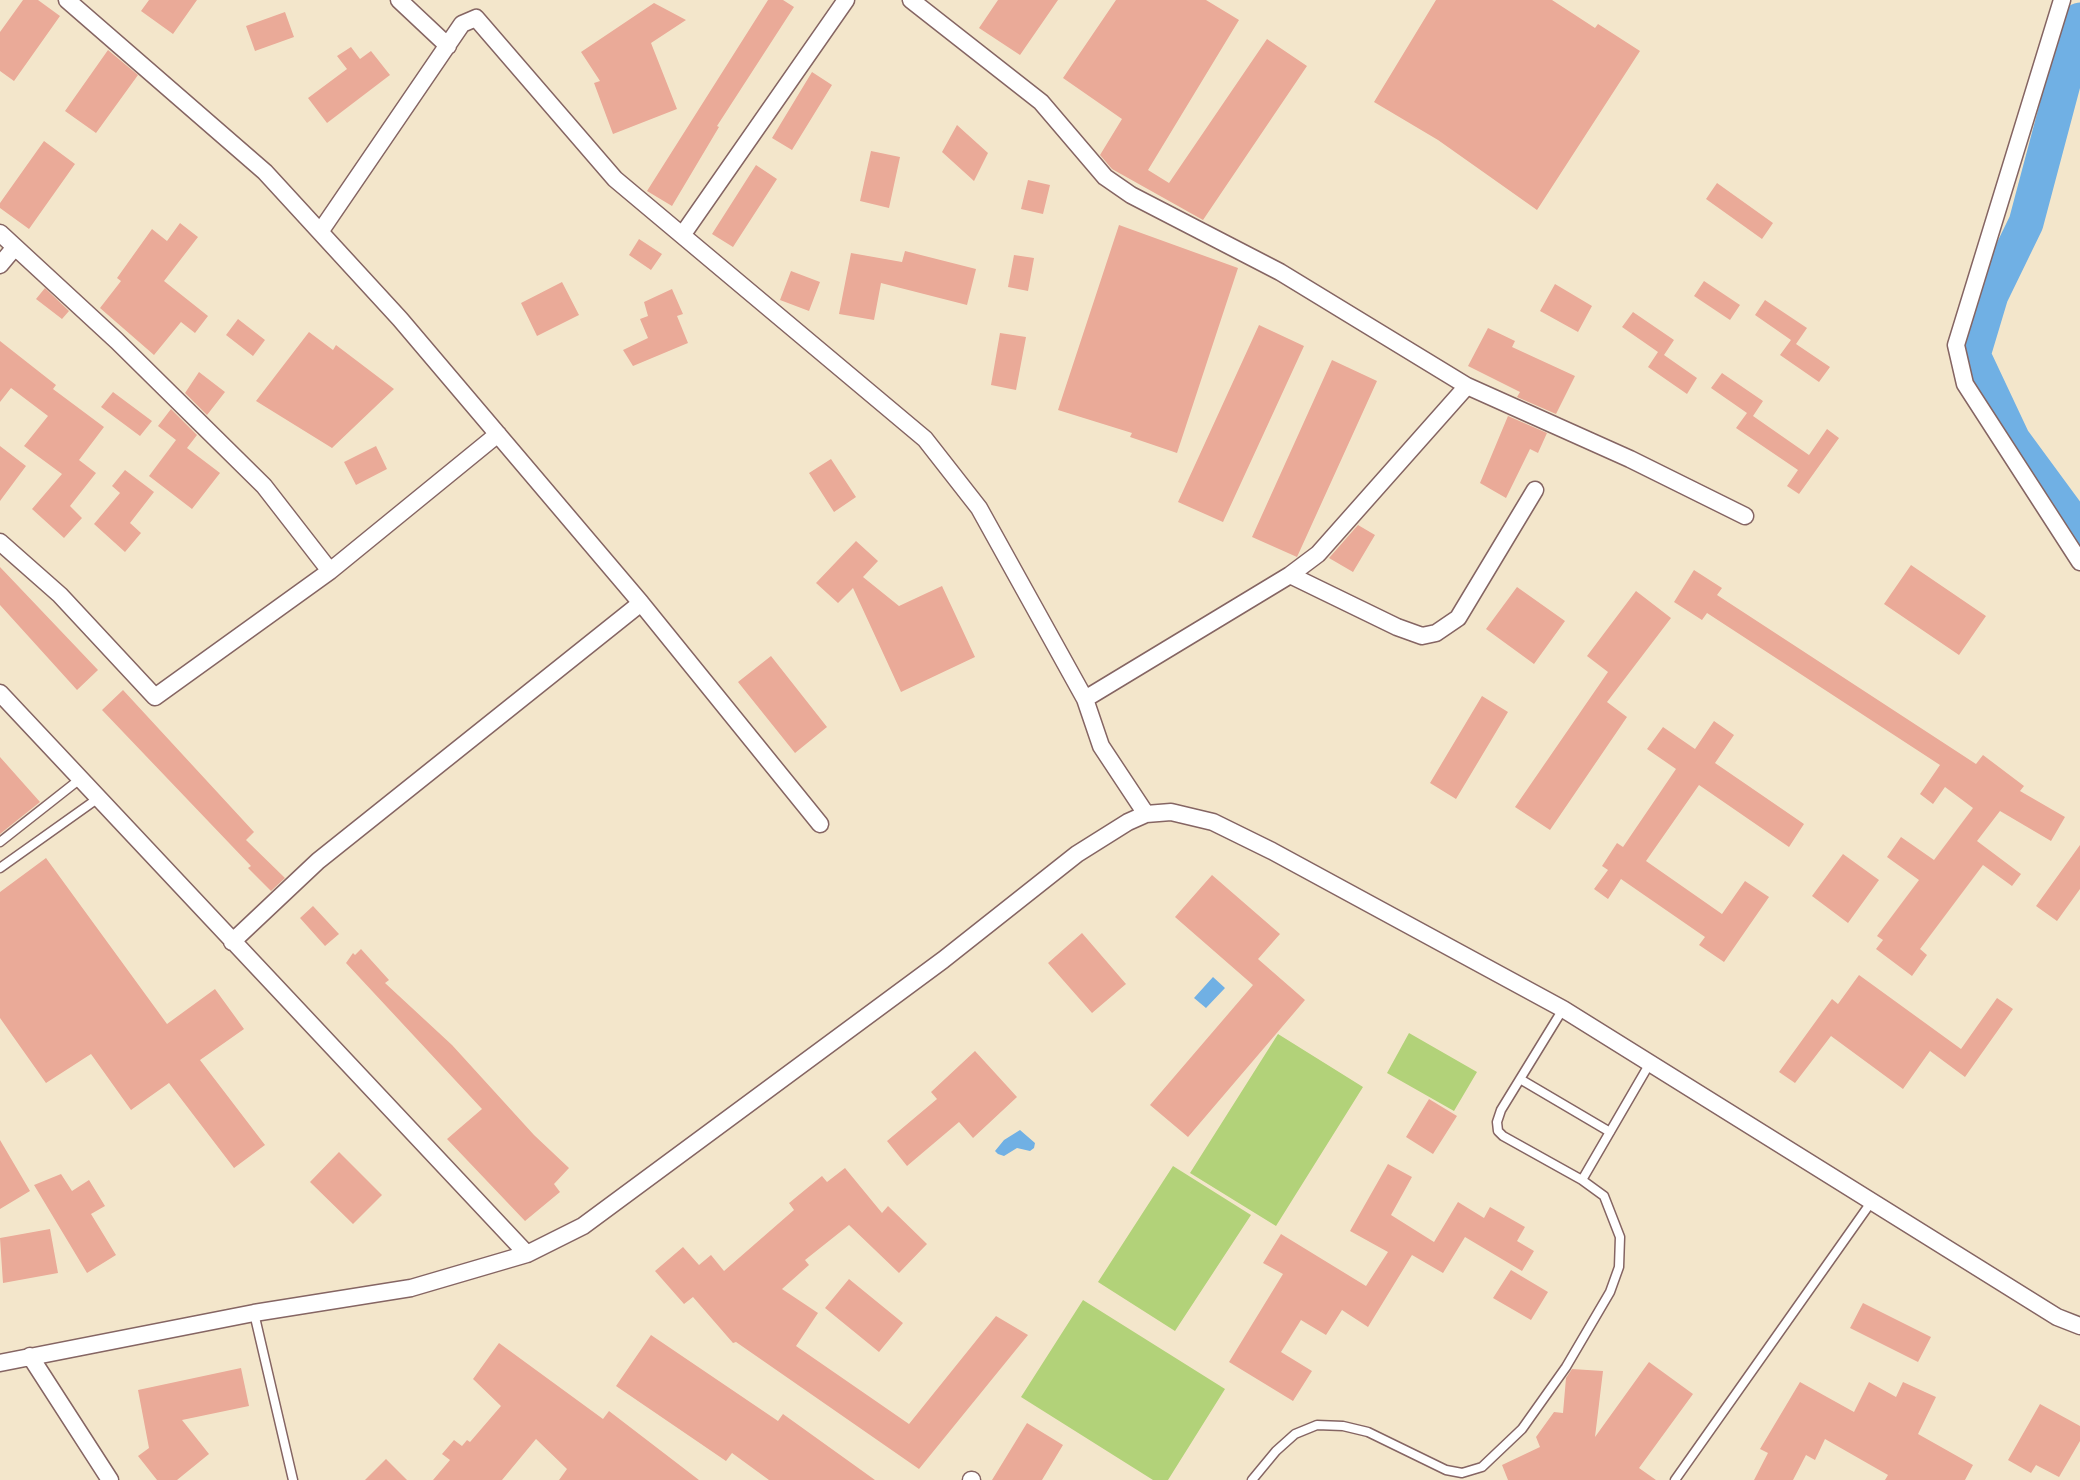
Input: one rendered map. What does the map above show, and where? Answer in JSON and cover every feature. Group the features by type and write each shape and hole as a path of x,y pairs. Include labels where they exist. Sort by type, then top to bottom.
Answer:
{"street":[{"path":"67,0 265,172 400,319 641,603 820,824"},
{"path":"399,0 448,46"},
{"path":"683,234 846,0"},
{"path":"911,0 932,13 1041,102 1105,177 1131,195 1280,272 1466,386 1630,459 1745,516"},
{"path":"932,13 942,0"},
{"path":"2062,0 1956,345 1965,384 2080,562"},
{"path":"320,232 462,24 476,18 614,179 925,439 979,508 1085,699 1101,747 1146,814"},
{"path":"0,233 117,341 264,486 330,572"},
{"path":"0,265 16,247"},
{"path":"1085,699 1290,575 1318,554 1466,386"},
{"path":"0,541 60,595 155,697 330,572 498,435"},
{"path":"1290,575 1397,627 1422,636 1436,633 1458,618 1535,490"},
{"path":"232,942 318,861 641,603"},
{"path":"0,693 527,1254"},
{"path":"0,1363 254,1313 411,1288 527,1254 583,1226 943,960 1077,854 1146,814 1171,811 1213,822 1563,1009 2057,1317 2080,1326"},
{"path":"30,1356 110,1480"}],"lane":[{"path":"0,842 80,779"},
{"path":"0,868 97,799"},
{"path":"1252,1480 1276,1451 1295,1434 1317,1425 1343,1426 1368,1432 1424,1462 1462,1474 1482,1467 1522,1429 1566,1367 1610,1292 1619,1267 1620,1237 1615,1218 1604,1196 1582,1180 1498,1131 1497,1122 1501,1110 1563,1009"},
{"path":"1582,1180 1650,1063"},
{"path":"1520,1079 1610,1132"},
{"path":"1675,1480 1871,1201"},
{"path":"254,1313 293,1480"}],"green space":[{"path":"1409,1033 1477,1072 1454,1111 1387,1073"},
{"path":"1278,1034 1363,1087 1276,1226 1190,1173"},
{"path":"1173,1166 1251,1215 1175,1331 1098,1282"},
{"path":"1083,1300 1225,1389 1168,1480 1153,1480 1021,1397"}],"water":[{"path":"1213,977 1225,988 1206,1008 1194,998"},
{"path":"1020,1130 1035,1143 1034,1148 1030,1151 1017,1148 1004,1156 995,1151 1004,1140"}],"building":[{"path":"23,0 38,0 60,16 14,81 0,71 0,32"},
{"path":"149,0 197,0 173,34 141,11"},
{"path":"768,0 783,0 794,7 717,126 719,127 672,206 647,191"},
{"path":"998,0 1058,0 1020,55 979,28"},
{"path":"1116,0 1206,0 1239,20 1148,170 1169,183 1267,39 1307,66 1203,220 1112,169 1100,155 1122,119 1063,78"},
{"path":"1436,0 1552,0 1595,28 1598,24 1640,51 1537,210 1438,140 1374,102"},
{"path":"654,3 686,20 651,43 677,109 613,134 594,83 600,81 581,52"},
{"path":"285,12 294,37 255,51 246,26"},
{"path":"351,47 360,59 371,51 390,75 327,123 308,98 347,69 337,56"},
{"path":"108,50 138,75 96,133 65,111"},
{"path":"812,72 832,85 792,150 772,138"},
{"path":"957,125 988,153 974,181 942,152"},
{"path":"44,141 75,164 29,229 0,208 0,203"},
{"path":"871,151 900,157 889,208 860,201"},
{"path":"756,165 777,179 733,247 712,234"},
{"path":"1028,180 1050,185 1043,214 1021,209"},
{"path":"1717,183 1773,223 1762,239 1706,199"},
{"path":"180,223 198,237 164,281 208,316 195,333 181,322 154,355 100,308 121,281 117,278 152,229 167,241"},
{"path":"1119,225 1238,268 1177,453 1130,437 1132,433 1058,410"},
{"path":"639,239 662,254 651,270 629,255"},
{"path":"905,251 976,269 967,305 881,283 874,320 839,314 851,253 902,262"},
{"path":"1014,255 1034,258 1028,291 1008,287"},
{"path":"791,271 820,282 809,311 780,300"},
{"path":"1704,281 1740,305 1730,320 1694,296"},
{"path":"562,282 579,315 537,336 521,303"},
{"path":"1555,284 1592,306 1578,332 1540,311"},
{"path":"45,288 69,311 62,319 36,299"},
{"path":"672,289 683,314 677,316 688,343 633,366 623,350 648,338 640,319 648,316 644,302"},
{"path":"1765,300 1807,328 1796,344 1830,367 1819,382 1780,355 1791,340 1755,315"},
{"path":"1633,312 1674,340 1664,355 1697,378 1687,394 1648,367 1658,352 1622,327"},
{"path":"238,319 265,340 253,356 226,335"},
{"path":"1259,325 1304,346 1223,522 1178,502"},
{"path":"1488,328 1515,341 1512,347 1575,376 1556,414 1517,397 1520,392 1468,366"},
{"path":"309,332 333,350 336,345 394,389 332,448 256,401"},
{"path":"1000,333 1026,337 1016,390 991,385"},
{"path":"0,341 56,385 53,389 104,427 79,460 96,473 70,506 82,518 64,538 32,509 62,474 24,446 48,416 11,388 0,402"},
{"path":"1332,360 1377,381 1297,557 1252,537"},
{"path":"199,372 225,392 207,415 185,393"},
{"path":"1722,373 1763,401 1753,416 1809,455 1827,429 1839,438 1799,494 1787,486 1798,470 1736,428 1747,413 1711,388"},
{"path":"113,392 152,421 140,436 101,407"},
{"path":"171,409 197,435 187,448 220,473 192,509 149,476 176,440 158,426"},
{"path":"1508,416 1547,433 1538,453 1530,449 1506,498 1480,483"},
{"path":"0,446 26,466 0,501"},
{"path":"376,446 387,469 356,485 344,462"},
{"path":"831,459 856,497 834,512 809,473"},
{"path":"125,470 154,492 130,523 141,533 125,552 94,524 120,493 112,486"},
{"path":"1358,525 1375,535 1353,572 1329,558"},
{"path":"856,541 878,561 863,577 899,606 942,586 975,657 901,692 853,588 838,603 816,583"},
{"path":"1911,565 1986,616 1959,655 1884,604"},
{"path":"0,567 98,670 77,690 0,605"},
{"path":"1694,570 1722,588 1717,595 1976,764 1983,755 2024,786 2020,791 2065,817 2051,841 2000,811 1977,841 2021,874 2012,886 1983,865 1920,949 1927,955 1912,976 1876,949 1883,940 1877,936 1919,880 1887,857 1901,837 1934,860 1973,808 1945,787 1933,804 1920,794 1940,765 1707,613 1702,620 1674,602"},
{"path":"1517,587 1565,621 1534,664 1486,629"},
{"path":"1636,591 1671,618 1607,702 1627,717 1550,830 1515,807 1608,672 1587,656"},
{"path":"771,656 827,727 795,753 738,682"},
{"path":"123,690 254,832 246,840 285,878 271,891 248,868 251,866 102,710"},
{"path":"1482,696 1508,712 1456,799 1430,783"},
{"path":"1714,721 1734,735 1715,763 1804,824 1789,847 1699,785 1646,861 1722,914 1745,881 1769,897 1724,962 1699,945 1705,937 1621,879 1608,899 1594,889 1608,870 1602,866 1617,843 1623,847 1676,769 1647,749 1663,727 1695,749"},
{"path":"0,757 40,802 0,834"},
{"path":"2080,845 2080,889 2057,921 2036,906"},
{"path":"1843,854 1879,880 1848,923 1812,896"},
{"path":"46,858 167,1024 215,989 244,1029 200,1060 265,1145 234,1168 169,1083 131,1110 91,1054 46,1083 0,1018 0,892"},
{"path":"1212,875 1280,934 1258,959 1305,1000 1188,1137 1150,1105 1253,985 1175,917"},
{"path":"313,906 339,934 325,946 300,918"},
{"path":"1082,933 1126,984 1092,1013 1048,963"},
{"path":"361,949 389,980 385,983 452,1045 534,1135 569,1168 554,1184 560,1192 525,1221 447,1139 482,1109 346,963 353,953 355,955"},
{"path":"1859,975 1961,1049 1997,998 2013,1009 1965,1077 1930,1051 1903,1089 1831,1036 1795,1083 1779,1072 1832,999 1838,1004"},
{"path":"975,1051 1017,1097 973,1138 959,1122 907,1166 887,1141 937,1099 931,1092"},
{"path":"1429,1099 1457,1116 1433,1154 1406,1137"},
{"path":"0,1140 30,1191 0,1209"},
{"path":"339,1152 382,1195 353,1224 310,1182"},
{"path":"1388,1164 1412,1177 1391,1215 1434,1242 1458,1202 1484,1218 1490,1207 1525,1227 1517,1241 1534,1251 1522,1271 1465,1237 1443,1273 1412,1255 1368,1327 1342,1310 1326,1335 1301,1320 1281,1352 1312,1371 1293,1401 1229,1362 1283,1274 1263,1263 1281,1234 1366,1286 1388,1252 1350,1231"},
{"path":"845,1168 882,1213 888,1206 927,1244 899,1273 849,1225 805,1260 809,1265 782,1289 818,1313 796,1346 909,1424 996,1316 1028,1335 919,1469 736,1342 733,1343 693,1297 684,1304 655,1271 683,1247 699,1265 711,1255 724,1271 794,1210 789,1203 822,1176 827,1182"},
{"path":"61,1174 72,1191 89,1180 105,1206 91,1214 116,1255 87,1273 34,1185"},
{"path":"50,1229 58,1273 3,1283 0,1238"},
{"path":"1511,1270 1548,1292 1531,1320 1493,1298"},
{"path":"849,1279 903,1323 879,1352 825,1308"},
{"path":"1863,1303 1931,1337 1918,1362 1850,1328"},
{"path":"651,1335 778,1421 783,1414 875,1480 769,1480 732,1453 726,1461 616,1386"},
{"path":"499,1343 603,1419 609,1411 699,1480 559,1480 567,1469 536,1439 502,1480 433,1480 450,1460 442,1454 454,1440 462,1446 467,1440 470,1442 501,1406 473,1379"},
{"path":"1649,1362 1693,1394 1639,1468 1656,1480 1508,1480 1502,1465 1540,1447 1536,1437 1554,1412 1563,1413 1566,1378 1572,1369 1603,1371 1595,1437"},
{"path":"241,1368 249,1406 182,1420 209,1454 177,1480 157,1480 138,1456 149,1448 138,1390"},
{"path":"1800,1382 1854,1412 1869,1382 1896,1397 1903,1382 1936,1397 1918,1434 1973,1465 1965,1480 1885,1480 1888,1475 1825,1439 1815,1460 1806,1455 1793,1480 1754,1480 1768,1453 1760,1449"},
{"path":"2040,1404 2080,1426 2080,1441 2059,1477 2036,1465 2031,1473 2008,1460"},
{"path":"1027,1423 1063,1445 1042,1480 992,1480"},
{"path":"386,1459 407,1480 365,1480"}],"waterway":[{"path":"2080,20 2026,223 1991,295 1973,355 2013,440 2080,531"}]}
